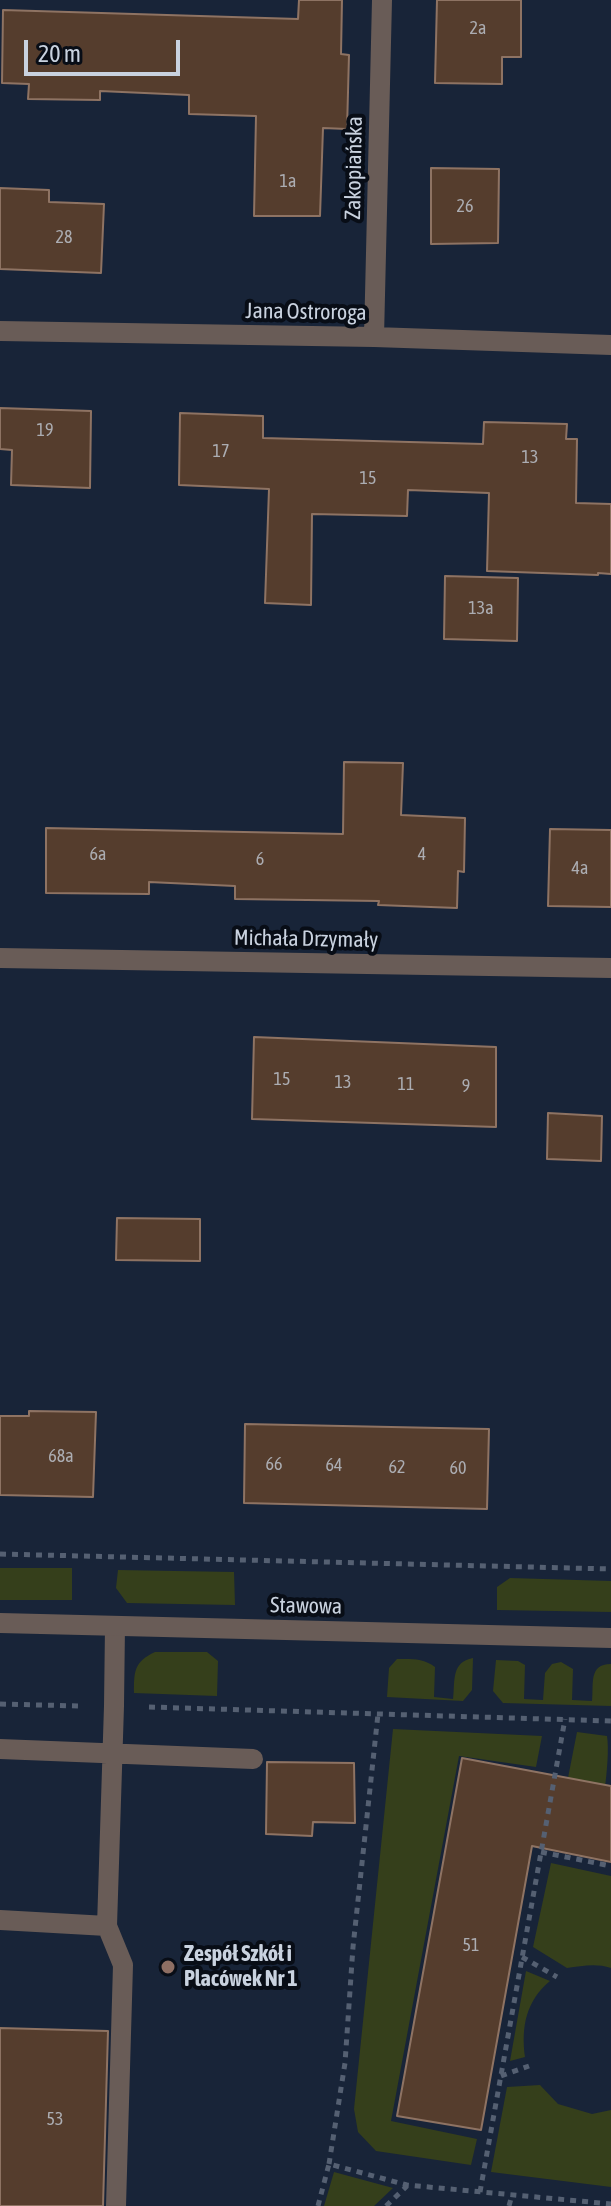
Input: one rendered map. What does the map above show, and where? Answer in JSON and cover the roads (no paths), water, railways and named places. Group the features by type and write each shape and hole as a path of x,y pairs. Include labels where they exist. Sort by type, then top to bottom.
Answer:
{"street":[{"name":"Zakopiańska","path":"374,337 382,0"},
{"name":"Jana Ostroroga","path":"0,331 374,337 611,345"},
{"name":"Michała Drzymały","path":"0,958 611,968"},
{"name":"Stawowa","path":"0,1623 611,1638"},
{"path":"115,1626 107,1926 123,1965 116,2206"},
{"path":"0,1749 253,1759"},
{"path":"0,1920 107,1926"}],"place":[{"name":"Zespół Szkół i Placówek Nr 1","path":"168,1967"}]}
